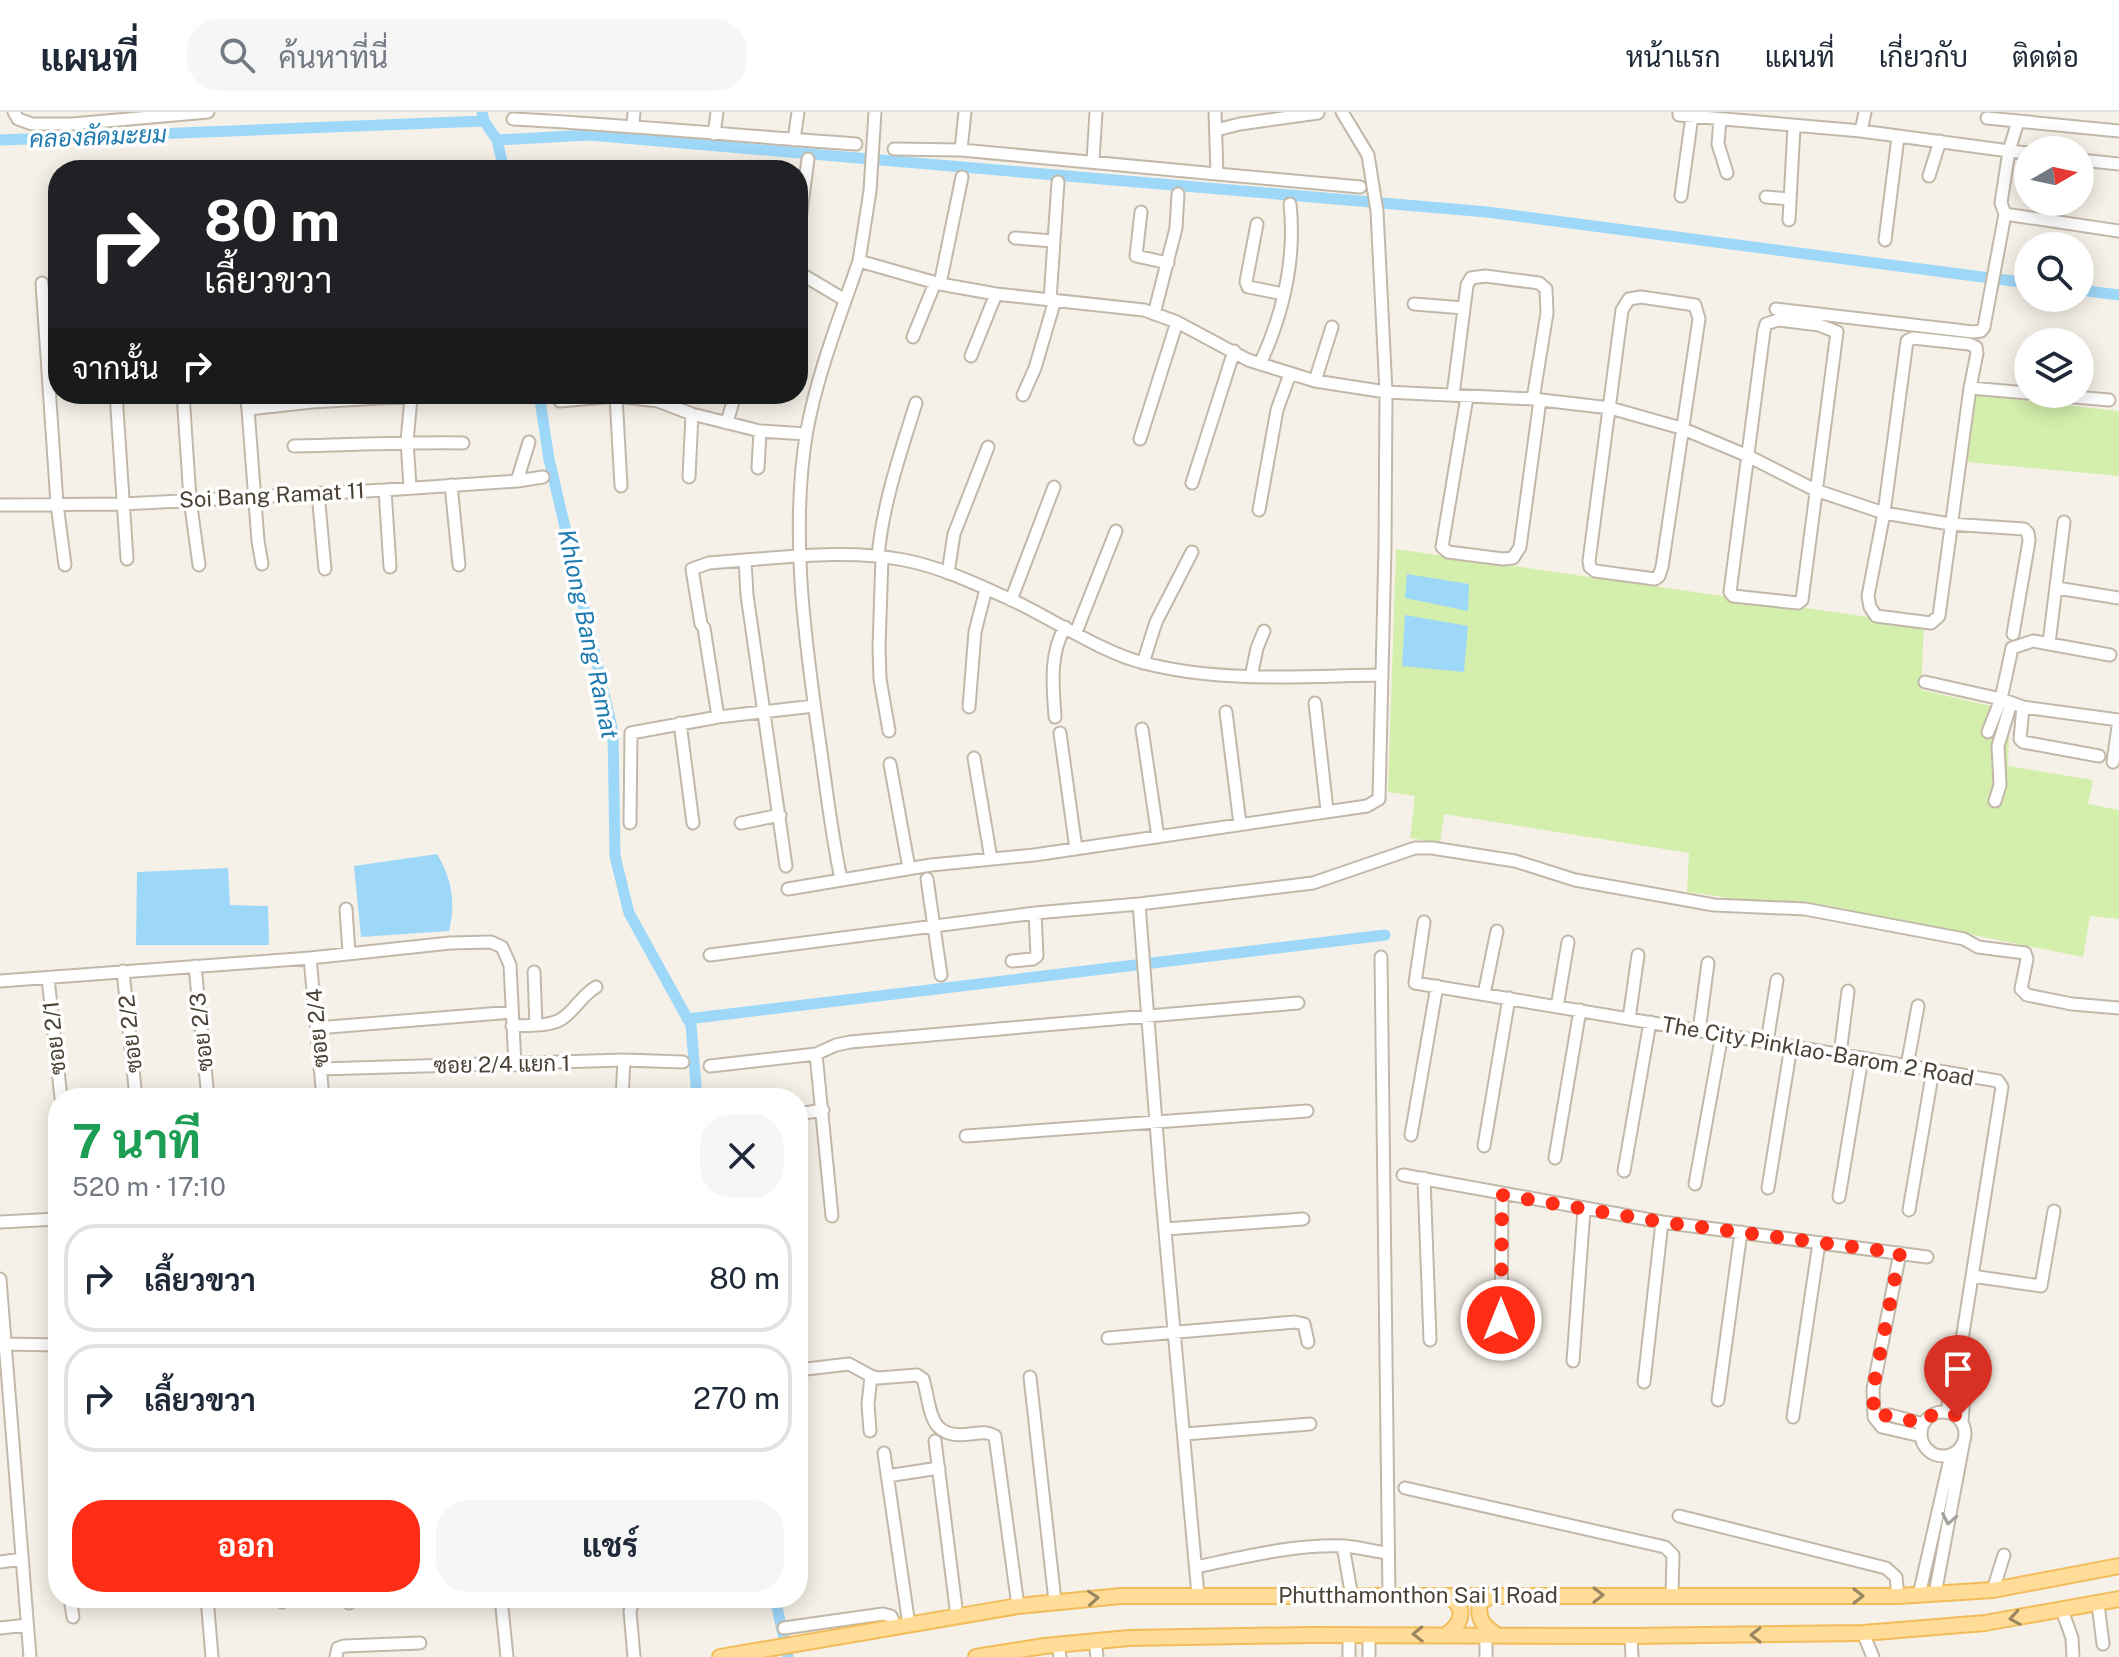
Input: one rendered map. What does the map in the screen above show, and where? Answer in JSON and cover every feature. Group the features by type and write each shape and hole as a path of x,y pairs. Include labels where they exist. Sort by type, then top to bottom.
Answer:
{"main road":[{"name":"Phutthamonthon Sai 1 Road","path":"720,1657 1018,1606 1121,1596 1898,1596 1993,1590 2119,1566"},
{"path":"1491,1634 1479,1615 1480,1603 1492,1595"},
{"path":"1447,1596 1458,1604 1461,1616 1457,1627 1447,1634"},
{"name":"Phutthamonthon Sai 1 Road","path":"976,1657 1049,1651 1095,1640 1349,1634 1631,1636 1863,1633 1945,1628 2119,1599"}],"street":[{"path":"14,112 18,119 32,124 72,118 206,112"},
{"path":"633,125 634,112"},
{"path":"714,134 717,112"},
{"path":"794,140 798,112"},
{"path":"961,150 965,112"},
{"path":"1093,161 1096,112"},
{"path":"1215,112 1217,174"},
{"path":"788,889 909,868 1076,849 1367,806 1379,799 1386,392 1377,211 1368,155 1342,112"},
{"path":"1679,112 1679,115 1861,131 2014,152"},
{"path":"1861,131 1865,112"},
{"path":"1216,130 1318,113"},
{"path":"513,119 553,116 714,134 856,144"},
{"path":"1681,196 1692,116"},
{"path":"841,879 814,706 799,555 806,434 815,388 859,261 870,191 874,118"},
{"path":"1987,118 2119,131"},
{"path":"1720,119 1718,144 1727,173"},
{"path":"1776,309 1958,331 1981,331 2005,214 2001,203 2009,151 2018,121"},
{"path":"1789,220 1794,127"},
{"path":"1885,240 1898,137"},
{"path":"1929,176 1940,141"},
{"path":"894,149 961,150 1360,187"},
{"path":"2094,161 2119,164"},
{"path":"913,337 938,284 962,177"},
{"path":"1023,395 1035,368 1053,300 1052,241 1058,182"},
{"path":"1154,314 1176,228 1178,194"},
{"path":"1766,197 1790,199"},
{"path":"1260,364 1278,320 1291,261 1293,232 1290,204"},
{"path":"1141,212 1136,256 1168,263"},
{"path":"2005,214 2119,231"},
{"path":"1257,224 1246,282 1248,287 1284,294"},
{"path":"1015,238 1052,241"},
{"path":"859,261 938,284 996,294 1108,304 1154,314 1177,322 1260,364 1315,381 1386,392 1536,399 1610,408 1681,428 1748,456 1815,490 1884,513 1950,524 2024,529 2028,533 2013,634"},
{"path":"808,278 845,300"},
{"path":"1453,395 1467,285 1471,278 1539,283 1546,289 1547,313 1520,547 1513,558 1448,552 1442,547 1467,397"},
{"path":"42,283 48,371"},
{"path":"971,356 996,294"},
{"path":"1641,297 1685,301 1695,305 1699,319 1659,576 1650,579 1595,571 1590,567 1610,408 1624,303 1641,297"},
{"path":"1414,304 1464,308"},
{"path":"1778,320 1819,325 1837,332 1815,490 1802,600 1794,603 1733,596 1730,587 1766,324 1778,320"},
{"path":"1140,439 1177,322"},
{"path":"1315,381 1332,327"},
{"path":"1923,338 1976,347 1937,621 1931,623 1876,616 1870,607 1868,596 1884,513 1907,341 1923,338"},
{"path":"1192,483 1234,351"},
{"path":"1259,510 1277,410 1290,374"},
{"path":"1970,388 2014,392"},
{"path":"2094,399 2109,400"},
{"path":"889,731 880,679 881,522 916,403"},
{"path":"50,404 65,565"},
{"path":"117,404 127,559"},
{"path":"184,404 190,499 199,565"},
{"path":"247,404 262,564"},
{"path":"248,409 277,404"},
{"path":"410,404 407,441 410,487"},
{"path":"616,404 621,486"},
{"path":"672,404 692,414 760,431 806,434"},
{"path":"727,423 732,404"},
{"path":"689,477 692,414"},
{"path":"758,468 760,431"},
{"path":"294,446 407,441 463,443"},
{"path":"517,481 529,442"},
{"path":"948,573 954,534 988,447"},
{"name":"Soi Bang Ramat 11","path":"0,505 123,504 385,490 543,477"},
{"path":"451,485 459,565"},
{"path":"1011,600 1054,487"},
{"path":"385,490 390,567"},
{"path":"318,493 325,569"},
{"path":"2049,643 2064,522"},
{"path":"1055,717 1052,669 1058,639 1070,630 1116,531"},
{"path":"1143,663 1156,622 1192,552"},
{"path":"718,717 692,569 709,563 799,555 905,560 948,573 1143,663 1251,677 1381,675"},
{"path":"745,560 747,595 786,866"},
{"path":"2057,588 2119,598"},
{"path":"969,707 975,632 986,589"},
{"path":"1251,677 1264,631"},
{"path":"2099,756 2020,739 2012,703 2012,648 2033,641 2110,655"},
{"path":"1925,682 2012,703 2119,720 2113,762"},
{"path":"1315,703 1327,810"},
{"path":"1988,732 2012,703"},
{"path":"1995,801 2001,777 1998,746 2012,703"},
{"path":"630,823 631,733 765,710 814,706"},
{"path":"1226,712 1240,824"},
{"path":"680,723 693,823"},
{"path":"1142,729 1158,837"},
{"path":"1060,733 1076,849"},
{"path":"974,758 991,859"},
{"path":"890,764 909,868"},
{"path":"741,823 780,815"},
{"path":"710,955 934,925 1313,883 1400,852 1432,848 1515,861 1575,880 1714,905 1805,909 1964,939 1978,947 2025,953 2027,959 2021,989 2027,995 2072,1004 2119,1008"},
{"path":"927,879 941,975"},
{"path":"1139,904 1198,1595"},
{"path":"346,909 349,953"},
{"path":"1012,961 1037,956 1035,913"},
{"name":"The City Pinklao-Barom 2 Road","path":"1424,922 1415,983 1998,1081 2002,1087 1960,1352"},
{"path":"1484,994 1497,931"},
{"path":"0,981 491,942 502,947 510,965 515,1065"},
{"path":"1557,1007 1568,942"},
{"path":"1629,1019 1638,955"},
{"path":"1381,957 1389,1597"},
{"name":"ซอย 2/4","path":"310,958 322,1088"},
{"path":"1699,1031 1708,963"},
{"name":"ซอย 2/3","path":"195,966 207,1088"},
{"name":"ซอย 2/2","path":"123,971 135,1088"},
{"path":"534,972 536,1024"},
{"name":"ซอย 2/1","path":"48,978 60,1088"},
{"path":"1767,1042 1777,980"},
{"path":"1411,1135 1437,986"},
{"path":"512,1026 556,1022 584,994 596,987"},
{"path":"1840,1054 1848,991"},
{"path":"1484,1146 1509,998"},
{"path":"710,1066 816,1054 850,1042 1298,1003"},
{"path":"1907,1066 1918,1006"},
{"path":"1555,1158 1580,1010"},
{"path":"317,1028 512,1012"},
{"path":"1624,1171 1650,1022"},
{"path":"1695,1184 1722,1034"},
{"path":"1768,1188 1791,1046"},
{"path":"816,1054 832,1216"},
{"path":"1839,1197 1862,1058"},
{"path":"623,1088 624,1060"},
{"name":"ซอย 2/4 แยก 1","path":"320,1069 624,1060 683,1062"},
{"path":"1909,1210 1933,1070"},
{"path":"808,1112 823,1110"},
{"path":"966,1136 1307,1111"},
{"path":"1403,1175 1584,1210 1927,1257"},
{"path":"1424,1178 1430,1340"},
{"path":"1501,1351 1502,1195"},
{"path":"1573,1361 1584,1210"},
{"path":"1972,1276 2041,1286 2054,1211"},
{"path":"1165,1229 1303,1219"},
{"path":"0,1222 48,1220"},
{"path":"1644,1382 1662,1222"},
{"path":"1718,1400 1741,1232"},
{"path":"1793,1417 1819,1243"},
{"path":"1900,1253 1873,1389 1874,1417 1882,1427 1921,1436"},
{"path":"0,1279 6,1344 6,1425 30,1657"},
{"path":"1108,1338 1301,1322 1306,1326 1308,1342"},
{"path":"6,1344 48,1345"},
{"path":"1935,1594 1966,1433 1962,1422 1966,1364 1960,1352 1950,1360 1948,1411"},
{"path":"808,1369 849,1364 871,1376 920,1376 932,1416 941,1430 948,1434 985,1432 995,1436 1018,1606"},
{"path":"870,1431 868,1404 871,1376"},
{"path":"1030,1377 1055,1601"},
{"path":"1951,1455 1936,1455 1929,1451 1921,1436 1923,1424 1934,1413 1948,1411 1962,1422"},
{"path":"1874,1417 1890,1415 1923,1424"},
{"path":"1185,1434 1310,1424"},
{"path":"935,1441 957,1616"},
{"path":"1919,1595 1951,1455 1963,1445"},
{"path":"884,1453 903,1626"},
{"path":"887,1476 939,1468"},
{"path":"1405,1488 1665,1547 1673,1555 1672,1595"},
{"path":"1679,1516 1886,1568 1896,1577 1898,1596"},
{"path":"1196,1567 1262,1553 1343,1546 1387,1553"},
{"path":"1343,1546 1352,1597"},
{"path":"1993,1590 2004,1555"},
{"path":"0,1562 22,1559"},
{"path":"2098,1604 2103,1644"},
{"path":"72,1608 73,1617"},
{"path":"207,1608 212,1657"},
{"path":"502,1608 507,1657"},
{"path":"629,1608 634,1657"},
{"path":"2062,1610 2072,1638 2073,1657"},
{"path":"784,1628 883,1614 891,1616 903,1626"},
{"path":"0,1628 27,1625"},
{"path":"1863,1633 1873,1657"},
{"path":"1349,1634 1349,1657"},
{"path":"1486,1657 1491,1634"},
{"path":"1369,1635 1369,1657"},
{"path":"1631,1636 1632,1657"},
{"path":"1095,1640 1097,1657"},
{"path":"336,1657 338,1648 344,1646 420,1643"}],"green space":[{"path":"1976,395 2014,399 2014,408 2119,411 2119,476 1967,462"},
{"path":"1396,549 1924,625 1921,690 1991,706 2009,733 2008,766 2093,780 2088,804 2119,810 2119,919 2090,916 2083,957 1824,905 1745,900 1687,892 1689,853 1444,814 1440,843 1410,838 1415,796 1388,792"}],"water":[{"path":"1407,574 1469,584 1468,611 1405,598"},
{"path":"1405,615 1468,626 1464,672 1402,666"},
{"path":"437,854 451,891 449,931 361,937 354,866"},
{"path":"228,868 230,905 268,906 269,945 136,945 137,872"}],"waterway":[{"name":"Khlong Bang Ramat","path":"482,112 484,121 497,140 502,160"},
{"name":"คลองลัดมะยม","path":"0,140 484,121"},
{"path":"497,140 589,135 1487,212 2014,281"},
{"path":"2094,292 2119,295"},
{"name":"Khlong Bang Ramat","path":"541,404 549,459 613,732 615,856 629,913 691,1025 696,1088"},
{"path":"687,1019 1385,935"},
{"name":"Khlong Bang Ramat","path":"777,1608 788,1657"}],"route":[{"path":"1501,1320 1502,1195 1662,1222 1900,1253 1873,1389 1874,1417 1890,1415 1923,1424 1928,1417 1940,1411 1948,1411 1958,1417"}]}
